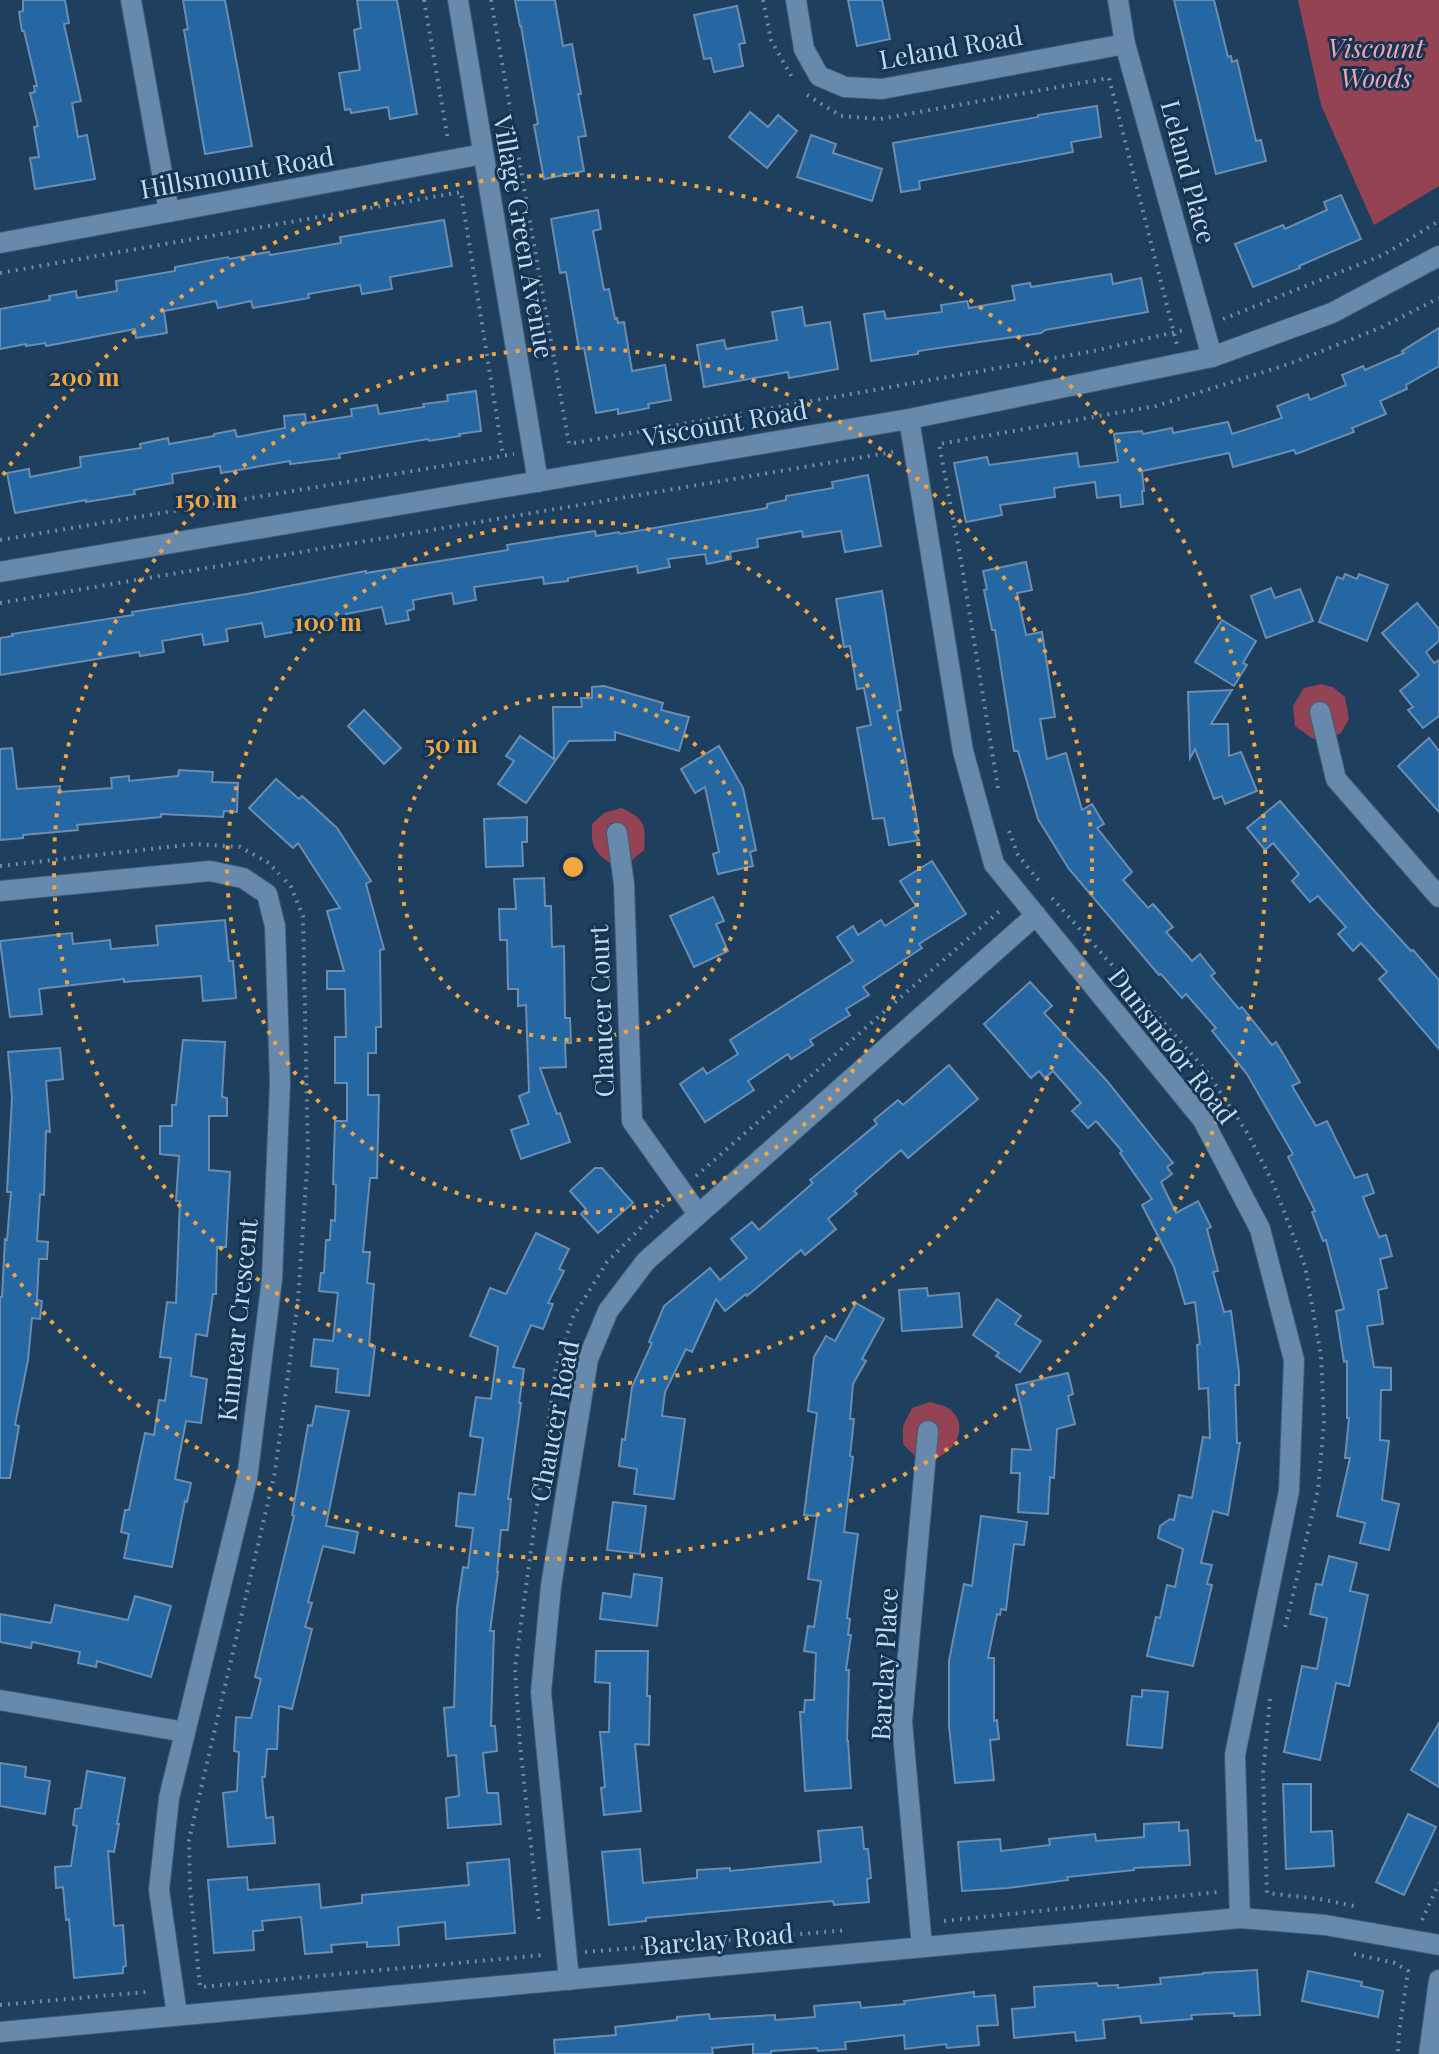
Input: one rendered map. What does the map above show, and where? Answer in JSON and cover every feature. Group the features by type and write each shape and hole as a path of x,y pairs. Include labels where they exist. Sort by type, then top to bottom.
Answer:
{"street":[{"path":"131,0 169,212"},
{"name":"Village Green Avenue","path":"458,0 538,482"},
{"name":"Leland Road","path":"796,0 804,49 819,76 845,87 882,89 1125,44"},
{"name":"Leland Place","path":"1118,0 1125,44 1212,357"},
{"name":"Hillsmount Road","path":"0,243 483,154"},
{"name":"Viscount Road","path":"0,572 909,419 1212,357 1332,313 1439,256"},
{"name":"Dunsmoor Road","path":"909,419 963,751 994,864 1203,1120 1260,1229 1294,1360 1289,1491 1235,1755 1240,1918"},
{"path":"1320,712 1336,779 1439,897"},
{"name":"Chaucer Court","path":"617,833 624,884 632,1121 698,1214"},
{"name":"Kinnear Crescent","path":"0,891 210,871 243,878 267,894 275,926 280,1082 272,1279 247,1479 169,1798 159,1890 177,2015"},
{"name":"Chaucer Road","path":"569,1980 541,1692 551,1586 588,1359 608,1311 646,1261 1036,915"},
{"name":"Barclay Place","path":"922,1947 902,1722 928,1431"},
{"path":"0,1700 185,1732"},
{"name":"Barclay Road","path":"0,2032 1240,1918 1325,1925 1439,1945"},
{"path":"1429,2054 1439,1980"}],"path":[{"path":"424,0 452,160 461,192 503,456"},
{"path":"491,0 569,444 1079,354 1174,333 1109,78 880,119 841,116 809,97 790,74 771,40 763,0"},
{"path":"0,273 461,192"},
{"path":"1219,320 1383,255 1439,221"},
{"path":"1000,798 939,444 1156,406 1289,364 1380,328 1439,298"},
{"path":"0,603 891,453"},
{"path":"0,540 518,454"},
{"path":"1008,826 1018,855 1043,887"},
{"path":"1052,898 1205,1069 1248,1134 1273,1183 1305,1266 1321,1356 1324,1421 1318,1490 1283,1640"},
{"path":"694,1177 1005,907"},
{"path":"1270,1700 1263,1774 1267,1893 1364,1908"},
{"path":"1423,1920 1439,1883"},
{"path":"943,1921 1224,1891"},
{"path":"581,1952 856,1929"},
{"path":"1346,1952 1395,1963 1408,1971 1398,2054"},
{"path":"0,2005 146,1992"}],"green space":[{"name":"Viscount Woods","path":"1298,0 1439,0 1439,186 1374,225 1321,105"},
{"path":"1321,684 1333,687 1345,697 1349,719 1341,733 1330,738 1313,739 1295,726 1293,706 1304,688"},
{"path":"621,808 635,815 642,823 644,850 631,861 610,863 594,847 592,824 604,813"},
{"path":"930,1402 948,1408 959,1425 958,1435 948,1451 929,1459 916,1456 903,1444 903,1426 912,1408"}],"building":[{"path":"23,0 65,0 69,23 64,24 81,101 72,103 78,137 87,135 95,179 35,189 30,158 39,157 34,127 38,126 30,93 35,92 34,86 37,86 22,31 19,12 23,11"},
{"path":"183,0 225,0 252,146 205,154 184,30 188,29"},
{"path":"357,0 397,0 417,114 390,119 388,107 351,113 350,109 345,110 339,73 360,70 354,30 361,28"},
{"path":"515,0 555,0 563,46 572,44 581,94 578,94 586,136 578,137 584,171 544,179 534,125 538,124"},
{"path":"848,0 882,0 890,39 857,46"},
{"path":"1174,0 1214,0 1228,57 1231,56 1232,62 1237,60 1256,141 1261,140 1266,161 1216,174"},
{"path":"737,6 745,43 739,44 743,66 714,72 711,58 704,59 694,15"},
{"path":"1097,106 1101,137 1071,142 1073,152 919,181 920,189 901,192 893,143"},
{"path":"750,112 768,127 778,115 797,131 767,168 729,137"},
{"path":"811,135 836,144 833,153 882,169 872,201 797,177"},
{"path":"1341,195 1361,239 1253,287 1235,244 1283,225 1285,229 1327,210 1324,202"},
{"path":"598,210 601,229 593,231 604,290 609,289 615,319 618,323 624,322 632,371 665,365 671,400 618,414 618,409 596,413 584,348 579,349 566,272 560,273 551,219"},
{"path":"444,220 452,266 390,277 392,289 362,294 360,285 253,308 251,301 218,308 216,301 164,311 167,333 136,338 135,329 46,346 45,343 26,344 0,349 0,309 50,300 49,296 76,291 77,298 117,291 116,281 175,271 175,267 341,243 340,237"},
{"path":"1111,274 1113,284 1141,278 1148,312 871,361 864,314 884,311 886,319 942,312 941,305 967,301 969,308 1015,300 1012,286 1030,283 1031,287"},
{"path":"802,307 805,326 830,322 838,369 789,378 788,372 704,387 697,345 724,340 726,349 777,340 772,312"},
{"path":"1439,328 1439,366 1406,385 1407,389 1380,401 1386,414 1352,428 1354,432 1296,454 1294,450 1233,467 1229,453 1142,471 1143,504 1121,507 1120,495 1097,498 1095,482 1054,488 1055,497 1000,505 1002,515 966,522 954,463 987,457 989,465 1077,453 1079,467 1118,462 1114,434 1142,431 1143,434 1172,428 1173,433 1228,422 1232,434 1282,418 1277,406 1308,394 1310,400 1346,385 1342,375 1363,366 1365,370 1404,353 1402,351"},
{"path":"476,391 481,431 339,454 340,458 290,464 290,461 221,473 220,466 172,474 173,483 134,490 135,494 15,513 7,473 29,469 30,477 81,467 80,457 141,448 140,444 168,438 169,444 235,430 237,437 285,428 284,416 305,414 306,423 352,416 351,409 377,405 379,414 424,407 423,404 448,401 447,395"},
{"path":"868,475 881,546 845,552 841,531 803,537 802,531 757,539 758,547 730,552 731,559 707,564 705,554 668,559 670,567 638,573 637,566 568,578 568,581 544,584 543,577 474,587 476,600 454,604 452,593 413,600 414,609 407,611 409,620 386,624 382,607 346,614 347,618 314,625 315,628 265,637 262,623 226,629 228,641 204,645 202,634 162,641 164,652 140,656 139,652 0,675 0,638 12,634 133,615 132,612 366,571 508,550 507,545 595,531 596,536 620,534 767,508 767,504 786,500 786,496 833,488 832,482"},
{"path":"1026,562 1032,590 1017,593 1026,635 1042,632 1055,717 1040,719 1047,759 1066,753 1082,810 1092,804 1104,824 1097,828 1132,872 1123,880 1148,908 1153,904 1173,927 1166,932 1192,961 1200,954 1215,973 1211,976 1239,1009 1242,1007 1272,1045 1276,1042 1300,1082 1292,1086 1316,1126 1327,1121 1355,1178 1367,1174 1374,1193 1363,1197 1379,1237 1386,1235 1392,1256 1380,1259 1387,1288 1378,1290 1383,1324 1367,1326 1374,1367 1391,1368 1391,1390 1381,1390 1380,1440 1389,1441 1382,1500 1399,1504 1389,1550 1360,1543 1365,1523 1337,1516 1350,1458 1345,1458 1349,1418 1347,1361 1344,1362 1336,1311 1344,1309 1326,1240 1323,1241 1312,1212 1315,1211 1288,1157 1293,1154 1247,1074 1212,1031 1216,1028 1186,994 1182,998 1159,975 1069,869 1038,819 1018,751 1014,751 983,571"},
{"path":"1345,574 1357,579 1359,574 1388,585 1367,641 1319,622 1337,577 1343,579"},
{"path":"1271,588 1275,598 1300,589 1313,621 1266,638 1251,596"},
{"path":"882,591 901,710 897,711 919,831 914,832 919,840 889,845 884,818 873,819 857,728 871,725 864,688 857,689 850,646 844,647 836,599"},
{"path":"1417,603 1439,629 1439,641 1426,652 1434,663 1439,660 1439,716 1423,728 1408,710 1413,707 1400,691 1419,675 1382,633"},
{"path":"1222,620 1256,641 1243,663 1247,665 1234,686 1195,662"},
{"path":"604,686 663,703 661,710 689,717 679,751 615,732 615,740 569,741 526,803 498,784 514,761 506,756 520,736 554,759 553,707 582,707 581,698 592,698 592,687"},
{"path":"1232,690 1211,724 1228,724 1229,756 1241,752 1257,791 1225,804 1222,796 1214,799 1195,749 1190,758 1188,692"},
{"path":"364,710 401,748 384,764 348,726"},
{"path":"1429,738 1439,751 1439,812 1398,766"},
{"path":"719,746 743,788 756,850 750,852 753,866 718,874 713,854 719,852 705,787 695,793 681,769"},
{"path":"12,748 17,789 60,786 60,792 112,788 111,778 129,776 129,781 178,776 179,770 213,772 212,782 238,783 237,812 224,811 223,817 161,814 161,817 77,825 78,830 0,840 0,749"},
{"path":"276,779 299,799 302,796 337,828 371,881 366,884 384,949 380,950 381,1027 376,1027 376,1053 368,1053 368,1095 379,1095 377,1178 370,1178 363,1252 370,1252 367,1283 374,1284 369,1345 375,1346 369,1396 336,1392 338,1369 311,1366 314,1339 333,1341 338,1293 319,1291 321,1273 324,1273 326,1240 330,1240 331,1220 335,1221 335,1121 347,1121 347,1083 335,1083 335,1037 346,1037 345,989 327,989 327,971 344,971 327,911 340,908 298,843 293,848 249,808"},
{"path":"1280,801 1370,906 1439,980 1439,1049 1379,979 1387,972 1361,943 1353,951 1338,934 1346,927 1318,896 1310,902 1292,881 1299,874 1273,843 1265,850 1247,828"},
{"path":"527,817 527,842 522,842 523,866 486,867 484,819"},
{"path":"932,861 966,914 919,944 922,948 863,987 869,995 846,1009 850,1015 810,1040 813,1045 791,1059 788,1054 748,1081 754,1090 705,1122 680,1084 703,1068 707,1074 738,1054 730,1040 853,961 837,937 853,926 858,935 881,920 885,926 916,906 900,881"},
{"path":"544,878 545,906 551,906 552,947 564,946 565,1018 570,1018 571,1043 565,1043 566,1067 540,1068 570,1142 521,1159 511,1130 529,1124 519,1096 529,1092 526,1005 518,1006 518,989 508,989 507,940 500,940 499,909 516,909 514,879"},
{"path":"713,897 724,921 716,924 728,951 694,967 670,916"},
{"path":"225,920 236,998 203,1001 201,976 124,982 124,979 39,989 42,1014 10,1017 0,941 72,933 73,944 110,940 111,949 158,945 156,926"},
{"path":"1030,982 1052,1006 1044,1013 1107,1081 1173,1163 1167,1167 1172,1174 1161,1182 1176,1213 1198,1201 1211,1227 1207,1229 1218,1271 1213,1272 1224,1312 1231,1311 1239,1372 1239,1385 1235,1385 1237,1443 1240,1443 1228,1515 1213,1511 1201,1563 1212,1565 1207,1584 1212,1585 1193,1666 1147,1656 1167,1585 1175,1587 1183,1549 1158,1538 1160,1526 1170,1519 1174,1520 1179,1495 1192,1498 1203,1437 1210,1438 1208,1388 1199,1389 1197,1345 1200,1344 1195,1302 1185,1304 1174,1267 1142,1205 1152,1199 1120,1153 1122,1151 1096,1121 1088,1128 1072,1111 1081,1103 1053,1071 1045,1078 1039,1071 1031,1078 984,1024"},
{"path":"183,1040 225,1042 222,1097 227,1098 227,1116 209,1116 209,1170 230,1172 226,1247 217,1247 216,1294 213,1294 207,1336 196,1334 191,1376 207,1379 201,1423 186,1421 175,1479 191,1483 172,1567 124,1558 129,1534 121,1532 125,1510 129,1510 145,1433 154,1435 159,1400 165,1401 171,1358 160,1357 167,1302 176,1303 179,1156 160,1154 160,1126 172,1126 172,1105 176,1105"},
{"path":"60,1048 63,1079 46,1081 50,1132 46,1131 44,1195 40,1194 37,1241 48,1242 47,1259 39,1259 37,1300 42,1301 40,1319 32,1318 10,1478 0,1478 0,1297 11,1192 7,1192 12,1097 8,1052"},
{"path":"949,1065 978,1099 908,1158 901,1150 854,1191 857,1194 828,1219 836,1229 805,1255 801,1250 725,1311 716,1299 692,1352 686,1349 665,1392 662,1416 685,1419 674,1499 634,1494 637,1469 619,1466 622,1439 625,1440 632,1387 652,1343 649,1342 664,1306 710,1268 720,1280 747,1258 731,1239 752,1222 759,1230 813,1183 810,1180 877,1124 874,1120 898,1100 903,1105"},
{"path":"595,1168 602,1168 633,1203 598,1233 581,1214 586,1209 570,1191"},
{"path":"536,1233 569,1249 559,1269 564,1271 548,1303 553,1304 543,1329 531,1325 513,1367 524,1369 508,1499 511,1499 508,1530 501,1530 490,1631 494,1631 491,1726 495,1726 497,1751 483,1753 487,1793 498,1793 501,1824 448,1828 446,1798 459,1796 456,1755 448,1756 444,1708 454,1707 457,1608 463,1567 468,1568 473,1528 456,1526 459,1493 475,1495 483,1438 470,1436 476,1397 491,1399 498,1347 470,1336 490,1288 506,1294"},
{"path":"927,1288 928,1296 959,1293 962,1327 902,1331 899,1290"},
{"path":"997,1299 1021,1316 1015,1324 1041,1341 1020,1372 973,1335"},
{"path":"856,1303 884,1319 862,1359 866,1361 853,1384 850,1419 854,1419 850,1456 853,1457 844,1532 858,1534 847,1618 850,1619 848,1635 851,1635 846,1670 849,1670 847,1741 851,1788 805,1791 800,1712 804,1712 805,1700 814,1700 816,1653 804,1651 808,1626 814,1627 821,1581 808,1579 817,1516 804,1515 817,1413 808,1411 814,1357 826,1336 835,1341"},
{"path":"1068,1373 1073,1394 1068,1396 1075,1424 1057,1429 1048,1514 1018,1512 1020,1473 1011,1473 1012,1449 1031,1450 1016,1385"},
{"path":"316,1406 349,1411 326,1526 358,1532 354,1553 323,1546 308,1602 312,1603 305,1627 312,1629 292,1709 279,1706 277,1749 267,1749 265,1777 262,1777 266,1818 273,1817 275,1843 228,1847 223,1793 237,1791 239,1752 234,1751 236,1717 251,1718 261,1679 255,1677 294,1516 308,1425 312,1426"},
{"path":"613,1502 646,1506 640,1554 607,1550"},
{"path":"981,1516 1027,1522 1024,1545 1014,1544 1006,1610 1001,1609 1000,1615 997,1614 988,1658 994,1658 994,1721 997,1720 999,1739 990,1740 994,1780 955,1783 949,1726 949,1661 964,1584 972,1586"},
{"path":"1329,1556 1357,1563 1350,1591 1368,1595 1349,1686 1336,1683 1320,1760 1284,1752 1302,1666 1317,1669 1327,1618 1310,1614 1316,1584 1322,1585"},
{"path":"634,1574 662,1578 657,1626 600,1619 603,1593 631,1597"},
{"path":"135,1596 171,1606 151,1677 97,1661 96,1667 78,1663 80,1652 32,1642 31,1648 0,1642 0,1614 51,1623 55,1605 128,1620"},
{"path":"596,1651 648,1651 649,1745 635,1744 641,1811 604,1815 600,1732 609,1732 610,1683 595,1682"},
{"path":"1142,1690 1168,1692 1162,1748 1127,1745 1132,1696 1142,1697"},
{"path":"1439,1723 1439,1787 1411,1770"},
{"path":"0,1763 26,1767 25,1777 50,1781 45,1814 0,1806"},
{"path":"87,1771 125,1778 114,1852 108,1851 114,1926 123,1925 126,1966 123,1973 74,1978 69,1919 66,1920 63,1887 56,1888 55,1867 71,1866 77,1826 73,1825 75,1809 81,1808"},
{"path":"1283,1784 1311,1784 1311,1832 1332,1831 1334,1866 1286,1869"},
{"path":"1408,1814 1436,1827 1404,1895 1376,1882"},
{"path":"1179,1822 1179,1831 1188,1830 1190,1865 1134,1868 1067,1877 1068,1880 962,1891 958,1842 1000,1839 1001,1851 1050,1845 1049,1839 1095,1834 1096,1841 1144,1837 1144,1824"},
{"path":"862,1827 871,1878 867,1879 869,1902 834,1905 833,1901 646,1918 646,1921 609,1925 602,1852 640,1849 643,1883 697,1878 697,1870 730,1868 730,1871 821,1862 818,1831"},
{"path":"509,1859 515,1933 446,1939 445,1922 398,1927 399,1945 367,1947 367,1942 331,1945 332,1952 305,1954 301,1917 262,1921 263,1930 253,1931 254,1950 214,1953 208,1880 247,1877 248,1890 319,1884 321,1908 362,1903 362,1895 469,1885 467,1863"},
{"path":"1257,1970 1260,2015 1191,2015 1192,2019 1141,2023 1140,2016 1103,2020 1105,2038 1076,2041 1075,2032 1014,2038 1012,2009 1035,2007 1034,1987 1097,1983 1098,1986 1118,1985 1118,1988 1161,1984 1160,1978"},
{"path":"1308,1971 1362,1982 1361,1986 1383,1991 1378,2017 1302,2001"},
{"path":"974,1992 974,1997 995,1995 998,2025 977,2026 979,2045 947,2048 946,2044 905,2049 904,2035 845,2042 846,2049 771,2051 771,2054 753,2054 753,2044 712,2048 713,2054 555,2054 554,2040 616,2035 615,2027 677,2020 677,2017 709,2014 710,2019 775,2015 775,2020 815,2017 814,2006 860,2002 861,2008"}]}
